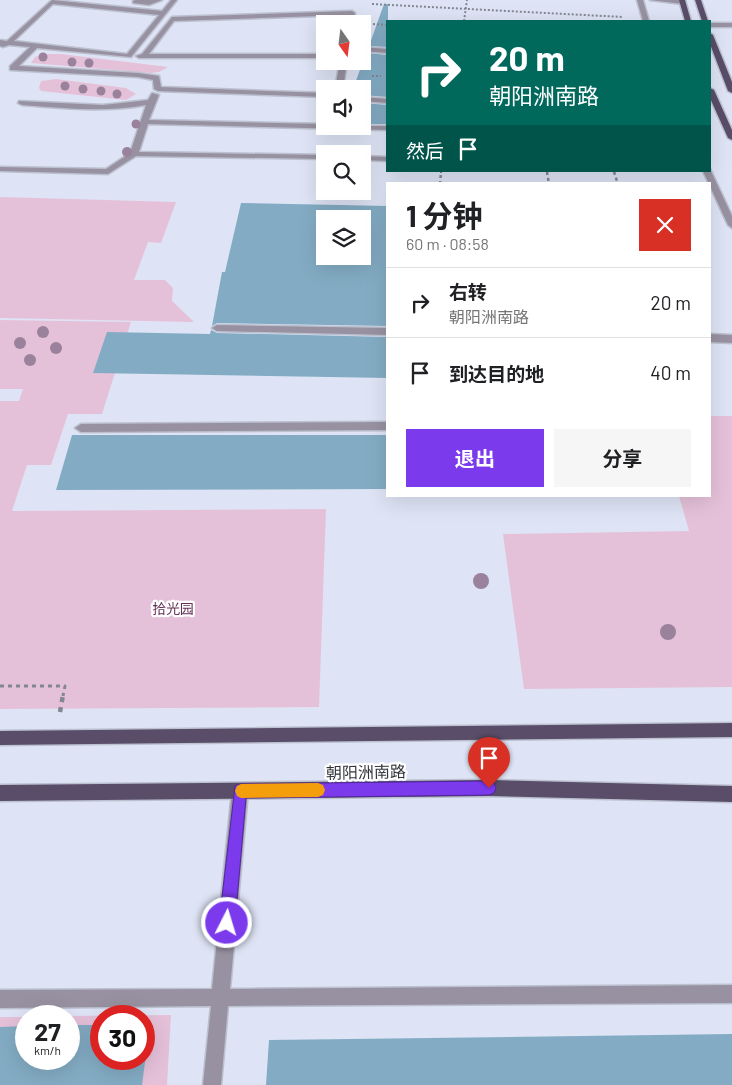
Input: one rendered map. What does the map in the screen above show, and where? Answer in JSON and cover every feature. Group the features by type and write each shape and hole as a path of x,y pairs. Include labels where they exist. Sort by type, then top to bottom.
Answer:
{"main road":[{"path":"698,0 705,20"},
{"path":"682,1 688,20"},
{"path":"711,38 732,91"},
{"path":"711,92 732,138"},
{"path":"0,738 732,730"},
{"name":"朝阳洲南路","path":"0,793 489,788 732,794"}],"street":[{"path":"82,0 168,7"},
{"path":"149,3 159,0"},
{"path":"640,0 646,20"},
{"path":"653,0 682,1"},
{"path":"125,1 168,7"},
{"path":"0,46 8,43 52,2 168,7"},
{"path":"129,56 168,7"},
{"path":"144,56 172,19 352,13 352,15"},
{"path":"711,25 732,26"},
{"path":"0,42 129,56 316,56"},
{"path":"35,46 13,68 138,75 156,78 158,89 151,102 134,154"},
{"path":"371,50 386,51"},
{"path":"158,89 316,95"},
{"path":"371,100 386,102"},
{"path":"22,103 96,107 133,106 151,102"},
{"path":"145,122 386,128"},
{"path":"0,170 108,172 134,154 316,158"},
{"path":"371,158 386,158"},
{"path":"708,172 732,225"},
{"path":"217,328 386,332"},
{"path":"711,338 732,339"},
{"path":"81,428 386,426"},
{"path":"212,1085 240,791"},
{"path":"0,999 732,994"}],"path":[{"path":"464,20 467,0"},
{"path":"372,4 646,20"},
{"path":"371,24 386,26"},
{"path":"0,686 65,686"}],"green space":[{"path":"46,54 61,54 168,67 159,72 151,73 31,63 35,57"},
{"path":"56,79 126,88 136,94 126,100 41,91 39,88 41,81"},
{"path":"0,197 176,202 161,243 148,242 134,280 165,280 173,288 172,301 194,322 0,318"},
{"name":"拾光园","path":"0,320 131,322 102,414 68,414 51,465 27,465 12,511 326,509 319,707 0,709 0,401 19,401 23,389 0,389"},
{"path":"711,416 732,416 732,687 524,689 503,534 689,531 679,497 711,497"},
{"path":"155,1015 171,1015 167,1085 0,1085 0,1017 15,1017 15,1070 80,1070 80,1016 90,1016 90,1070 155,1070"}],"building":[{"path":"384,4 388,4 388,20 386,20 386,47 371,46 371,40"},
{"path":"371,53 386,55 386,97 371,96 371,80 356,80 360,70 371,70"},
{"path":"371,104 386,105 386,124 371,124"},
{"path":"241,203 386,206 386,326 217,323 212,326 222,272 225,272"},
{"path":"211,330 217,333 386,337 386,378 93,373 107,332 210,334"},
{"path":"72,435 386,435 386,489 56,490"},
{"path":"80,1025 90,1025 90,1070 144,1070 142,1085 0,1085 0,1027 15,1026 15,1070 80,1070"},
{"path":"732,1034 732,1085 266,1085 269,1040"}],"slow traffic":[{"path":"241,791 318,790"}],"route":[{"path":"227,923 240,791 489,788"}]}
